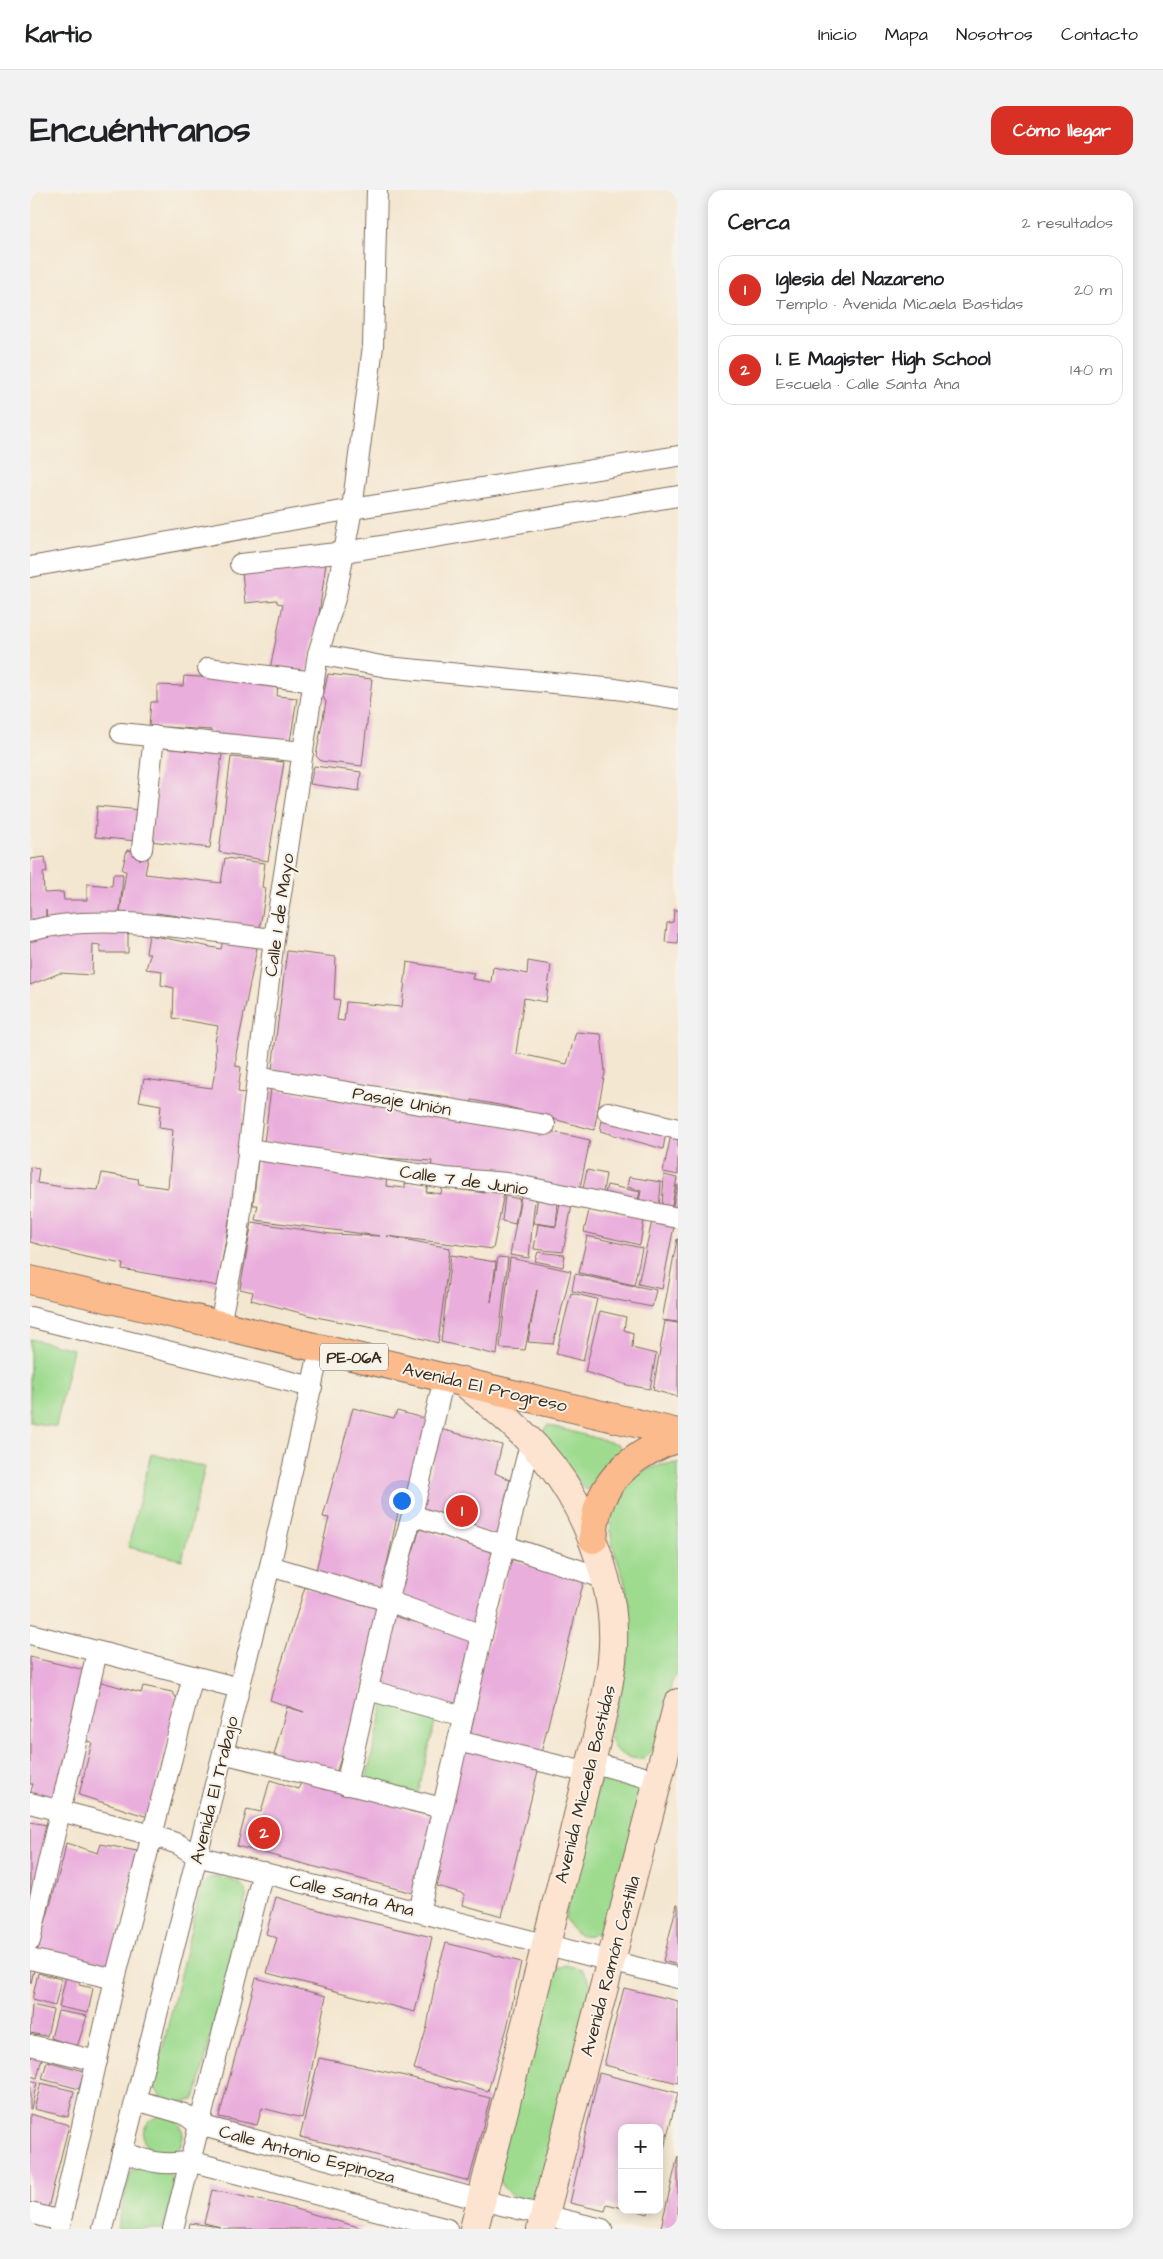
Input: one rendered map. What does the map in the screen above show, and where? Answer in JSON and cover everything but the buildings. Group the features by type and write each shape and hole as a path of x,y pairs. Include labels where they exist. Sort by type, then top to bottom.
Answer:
{"highway":[{"name":"Avenida El Progreso","path":"30,1280 678,1433"},
{"path":"592,1539 598,1508 606,1489 620,1471 637,1457 661,1444 678,1438"}],"main road":[{"name":"Avenida Micaela Bastidas","path":"453,1380 506,1416 531,1440 557,1470 573,1496 592,1539 606,1579 613,1620 614,1655 611,1680 590,1768 474,2229"},
{"name":"Avenida Ramón Castilla","path":"543,2222 678,1703"}],"street":[{"name":"Calle 1 de Mayo","path":"220,1324 238,1236 274,939 318,654 336,595 352,510 373,346 377,190"},
{"path":"30,567 352,510 678,456"},
{"path":"240,564 344,552 678,496"},
{"path":"318,654 386,667 616,689 678,699"},
{"path":"208,668 314,682"},
{"path":"121,733 303,752"},
{"path":"142,849 154,736"},
{"path":"30,931 46,927 85,923 128,924 274,939"},
{"name":"Pasaje Unión","path":"258,1077 545,1125"},
{"path":"608,1112 678,1129"},
{"name":"Calle 7 de Junio","path":"248,1149 445,1178 507,1183 678,1218"},
{"path":"30,1318 312,1387"},
{"name":"Avenida El Trabajo","path":"103,2229 270,1566 320,1349"},
{"path":"346,1785 388,1601 453,1380"},
{"path":"419,1912 482,1635 531,1440"},
{"path":"412,1515 606,1579"},
{"path":"270,1566 388,1601 482,1635"},
{"path":"30,1634 239,1688"},
{"path":"30,1941 97,1652"},
{"path":"30,2213 60,2225 115,1979 193,1676"},
{"path":"368,1690 463,1716"},
{"path":"458,1741 658,1781"},
{"path":"223,1753 442,1808"},
{"name":"Calle Santa Ana","path":"30,1803 178,1844 197,1856 678,1978"},
{"path":"173,2229 263,1872"},
{"path":"30,1959 115,1979"},
{"path":"30,2044 97,2061"},
{"name":"Calle Antonio Espinoza","path":"136,2100 184,2114 199,2125 481,2200 543,2222 602,2229"},
{"name":"Calle Antonio Espinoza","path":"122,2152 153,2163 173,2165 190,2161 446,2229"}],"green space":[{"path":"30,1339 73,1349 56,1427 30,1422"},
{"path":"547,1425 618,1444 623,1452 595,1485 586,1490 540,1438"},
{"path":"151,1454 205,1467 182,1560 128,1547"},
{"path":"678,1463 678,1668 671,1685 662,1733 656,1747 644,1759 633,1758 618,1752 614,1748 610,1737 625,1673 628,1623 625,1583 611,1536 613,1506 627,1483 637,1475 649,1469"},
{"path":"385,1701 437,1714 418,1793 366,1780"},
{"path":"614,1776 639,1785 641,1794 608,1927 595,1934 578,1934 565,1918 597,1785 605,1778"},
{"path":"216,1877 242,1885 247,1893 197,2093 194,2100 178,2103 162,2100 154,2085 201,1887 209,1878"},
{"path":"565,1965 582,1969 592,1986 539,2194 524,2198 518,2197 507,2191 496,2173 548,1978 555,1970"},
{"path":"167,2116 174,2119 180,2125 183,2136 182,2144 174,2153 167,2156 159,2156 152,2153 144,2144 143,2132 146,2125 155,2117"},
{"path":"140,2167 165,2172 175,2182 163,2229 117,2229 130,2175 133,2170"}],"place":[{"name":"Iglesia del Nazareno","path":"462,1511"},
{"name":"I. E Magister High School","path":"264,1833"}]}
